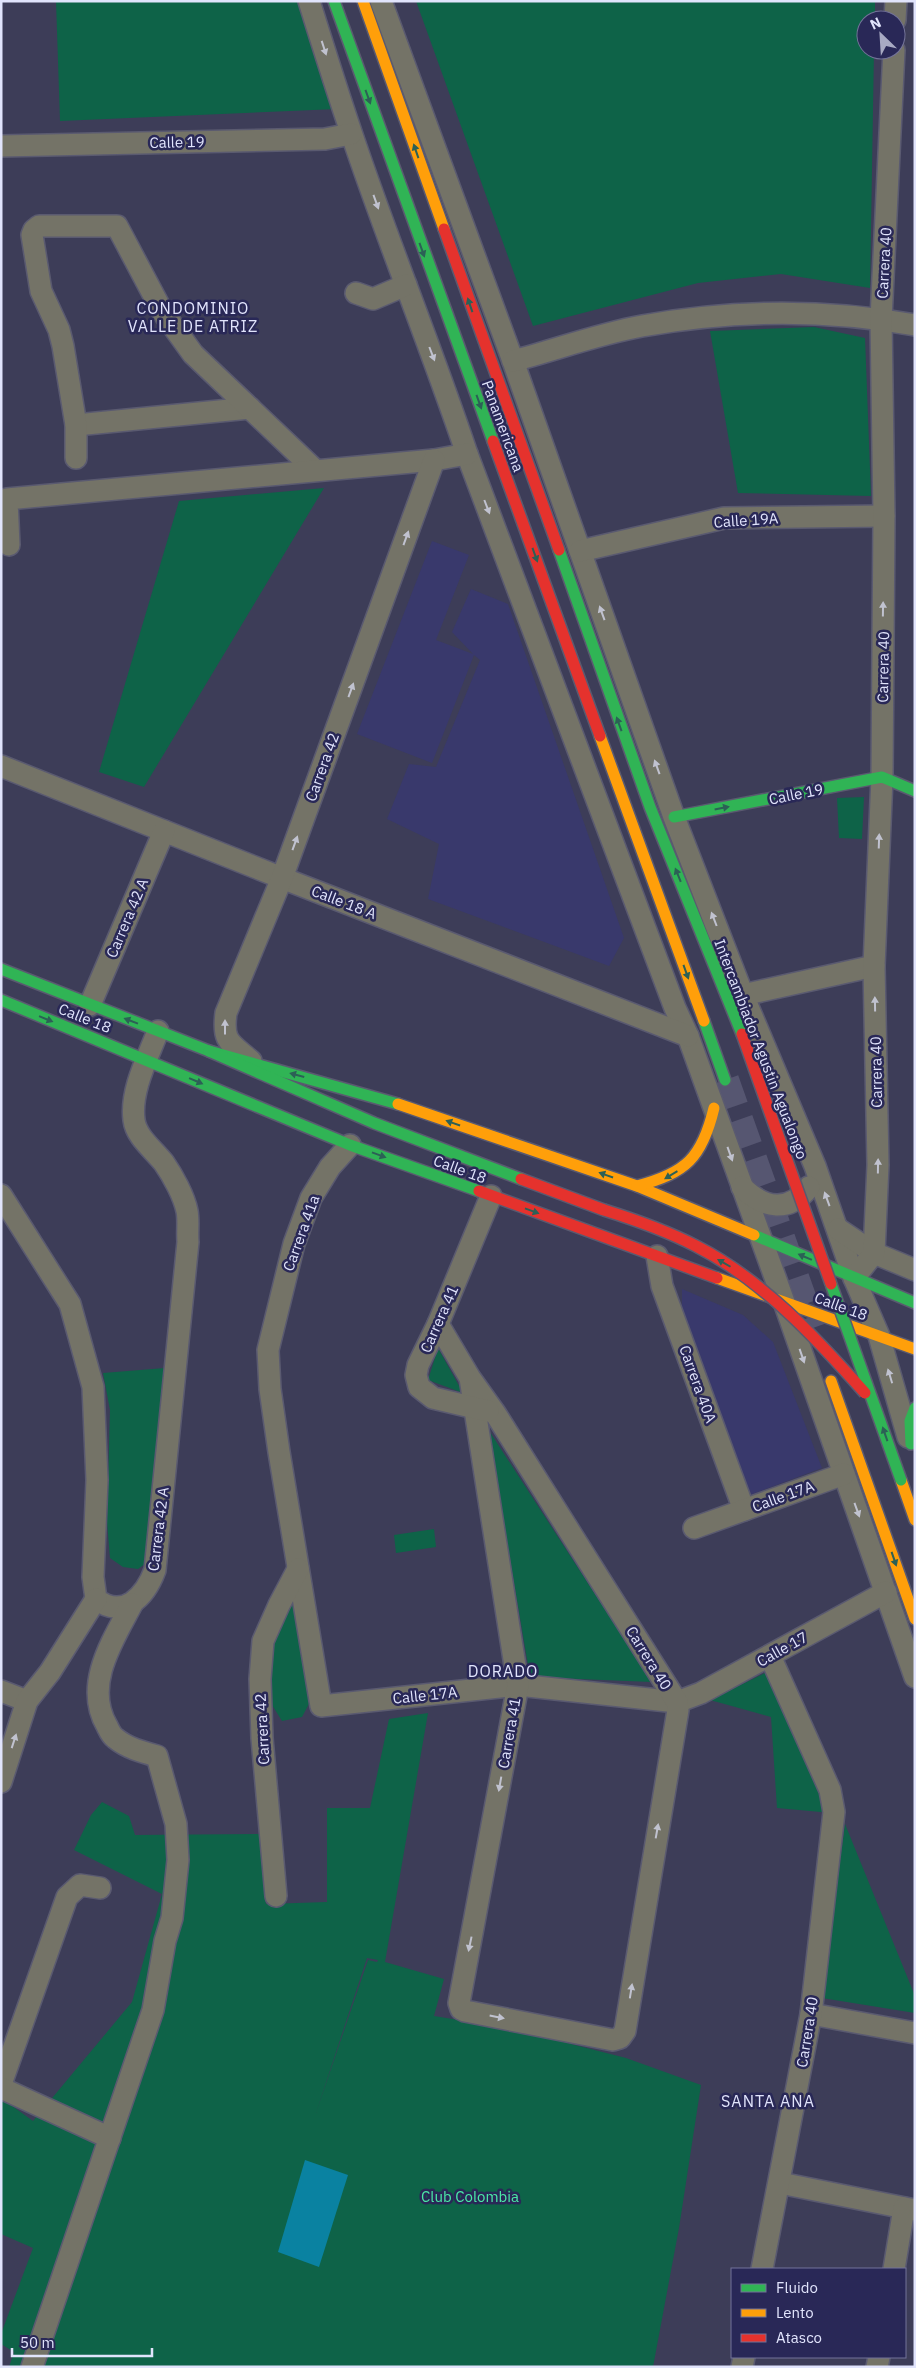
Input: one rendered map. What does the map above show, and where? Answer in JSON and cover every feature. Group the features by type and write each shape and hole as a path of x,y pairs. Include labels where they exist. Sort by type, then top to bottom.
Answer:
{"main road":[{"name":"Panamericana","path":"334,1 411,218 725,1080"},
{"name":"Intercambiador Agustin Agualongo","path":"363,1 379,14 585,631 650,807 742,1034 915,1520"},
{"path":"882,777 915,791"},
{"name":"Calle 19","path":"674,817 882,777"},
{"name":"Calle 18","path":"1,969 209,1051 383,1099 637,1186 915,1303"},
{"name":"Calle 18","path":"1,1000 350,1145 915,1349"},
{"path":"209,1051 374,1123 669,1233 730,1266 785,1309 834,1358 874,1403"},
{"path":"637,1186 666,1179 690,1162 707,1137 714,1108"},
{"path":"831,1381 915,1618"},
{"path":"913,1450 910,1421 915,1408"}],"street":[{"path":"309,1 351,134 386,232 442,380 467,454 675,1008 688,1036 784,1302 915,1676"},
{"path":"379,14 513,361 674,817 743,995 816,1166 854,1278 879,1336 913,1450"},
{"name":"Carrera 40","path":"874,1253 878,1165 874,966 882,777 884,516 882,320 894,60"},
{"name":"Calle 19","path":"1,146 325,139 351,134"},
{"path":"386,232 411,218"},
{"path":"76,458 76,425 63,346 59,330 42,291 32,235 39,226 117,226 162,311 193,354 314,470"},
{"path":"356,292 373,298 406,285"},
{"path":"513,361 641,326 716,317 801,312 882,320 915,326"},
{"path":"76,425 250,408"},
{"path":"9,545 7,499 434,460 467,454"},
{"name":"Carrera 42","path":"253,1063 230,1043 224,1032 226,1013 282,878 434,460"},
{"name":"Calle 19A","path":"580,551 724,518 884,516"},
{"name":"Calle 18 A","path":"1,766 688,1036"},
{"name":"Carrera 42 A","path":"90,1005 164,831"},
{"path":"743,995 874,966"},
{"name":"Carrera 42 A","path":"110,2138 152,2010 165,1941 172,1918 178,1860 176,1824 157,1756 134,1749 113,1737 101,1716 98,1687 104,1657 132,1604 149,1586 155,1570 188,1242 187,1211 177,1186 164,1164 145,1142 134,1121 134,1103 158,1031"},
{"name":"Carrera 41a","path":"298,1569 270,1389 268,1350 294,1244 311,1198 330,1167 350,1145"},
{"path":"742,1187 754,1199 770,1205 787,1204 802,1196 812,1183 816,1166"},
{"path":"1,1195 70,1304 93,1387 97,1480 93,1576 96,1599 50,1672 27,1701 1,1782"},
{"name":"Carrera 41","path":"475,1408 433,1398 419,1387 416,1375 418,1365 438,1324 491,1196"},
{"path":"838,1229 874,1253 915,1270"},
{"path":"854,1278 874,1253"},
{"name":"Carrera 40A","path":"657,1256 662,1286 744,1510"},
{"name":"Carrera 40","path":"438,1324 470,1378 495,1412 678,1702 625,2031 620,2038"},
{"name":"Carrera 41","path":"470,1378 518,1685 479,1901 458,1998 461,2009 466,2011 613,2040 620,2038"},
{"path":"475,1408 495,1412"},
{"name":"Calle 17A","path":"694,1528 844,1474"},
{"name":"Carrera 42","path":"276,1896 262,1738 260,1679 263,1641 298,1569"},
{"name":"Calle 17A","path":"298,1569 321,1706 518,1685 678,1702"},
{"name":"Calle 17","path":"678,1702 701,1693 886,1592"},
{"path":"96,1599 105,1606 120,1607 132,1604"},
{"name":"Carrera 40","path":"762,2268 780,2184 811,2014 834,1812 830,1790 770,1656"},
{"path":"1,1690 27,1701"},
{"path":"32,2367 110,2138 1,2086 67,1897 80,1885 100,1888"},
{"path":"811,2014 915,2033"},
{"path":"780,2184 910,2209 894,2268"}],"shaded area":[{"path":"432,541 469,555 436,640 473,654 452,632 471,589 508,604 624,938 609,966 428,899 439,844 387,819 409,764 436,767 480,660 474,655 432,763 357,734"},
{"path":"682,1289 743,1315 773,1342 822,1468 750,1495 682,1310"}],"green space":[{"path":"56,1 300,1 337,109 60,121"},
{"path":"416,1 875,1 875,10 856,10 856,60 874,60 870,288 781,274 698,283 533,326"},
{"path":"814,327 865,338 871,496 738,493 710,331"},
{"path":"324,488 144,787 99,772 179,501"},
{"path":"864,797 862,839 839,838 837,798"},
{"path":"438,1348 463,1393 428,1380"},
{"path":"165,1368 149,1561 138,1569 123,1567 110,1558 107,1522 110,1410 103,1373"},
{"path":"488,1429 652,1682 530,1677"},
{"path":"434,1529 436,1547 396,1553 394,1535"},
{"path":"288,1599 299,1614 311,1700 302,1717 282,1721 267,1697 269,1648"},
{"path":"773,1669 832,1813 777,1808 771,1717 710,1700"},
{"name":"Club Colombia","path":"428,1713 385,1962 444,1979 434,2016 508,2028 626,2058 701,2085 679,2228 653,2367 9,2367 14,2352 1,2344 1,2334 33,2248 1,2234 1,2098 33,2121 132,2002 162,1894 74,1850 91,1815 102,1802 129,1816 135,1835 259,1834 266,1904 327,1902 327,1808 370,1808 389,1719","holes":["367,1958 378,1960 377,1962 368,1960 316,2113"]},
{"path":"845,1824 915,1996 915,2013 822,1998"}],"water":[{"path":"305,2160 348,2175 319,2267 278,2252"}],"tunnel":[{"path":"725,1080 813,1328"}],"traffic: fast":[{"path":"334,1 493,441"},
{"path":"559,550 650,807 742,1034"},
{"path":"674,817 882,777 915,791"},
{"path":"1,969 209,1051 398,1104"},
{"path":"1,1000 350,1145 479,1191"},
{"path":"704,1021 725,1080"},
{"path":"209,1051 374,1123 521,1179"},
{"path":"754,1235 915,1303"},
{"path":"831,1284 901,1480"},
{"path":"911,1444 910,1421 915,1408"}],"traffic: slow":[{"path":"363,1 444,229"},
{"path":"600,736 704,1021"},
{"path":"398,1104 637,1186 754,1235"},
{"path":"637,1186 668,1175 680,1169 689,1161 704,1139 714,1108"},
{"path":"717,1278 915,1349"},
{"path":"831,1381 915,1619"},
{"path":"901,1480 915,1520"}],"traffic: jam":[{"path":"444,229 559,550"},
{"path":"493,441 600,736"},
{"path":"742,1034 831,1284"},
{"path":"521,1179 604,1210"},
{"path":"479,1191 717,1278"},
{"path":"604,1210 651,1226 696,1246 744,1276 808,1331 865,1393"}],"district":[{"name":"CONDOMINIO VALLE DE ATRIZ","path":"193,317"},
{"name":"DORADO","path":"503,1671"},
{"name":"SANTA ANA","path":"768,2101"}]}
